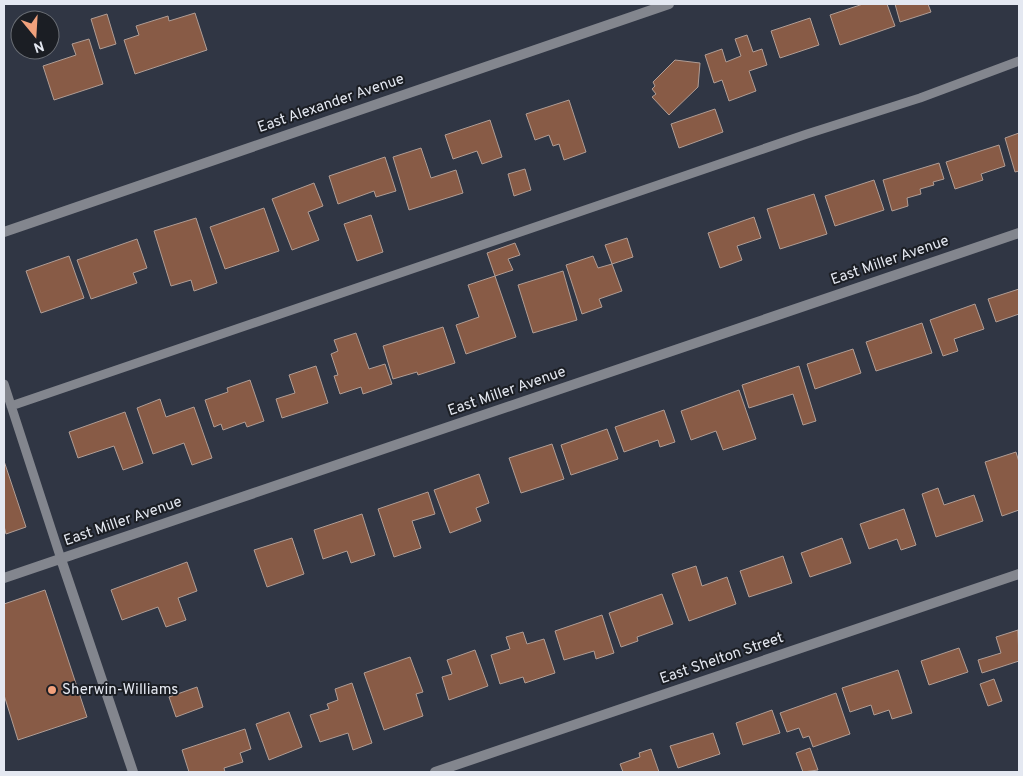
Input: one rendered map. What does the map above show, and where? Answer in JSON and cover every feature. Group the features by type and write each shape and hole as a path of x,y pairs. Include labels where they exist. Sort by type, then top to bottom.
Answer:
{"street":[{"name":"East Alexander Avenue","path":"4,232 669,4"},
{"name":"East Miller Avenue","path":"4,578 1019,233"},
{"path":"61,559 133,772"},
{"name":"East Shelton Street","path":"435,772 1019,574"}],"lane":[{"path":"11,406 807,134 920,98 1019,62"},
{"path":"4,384 61,559"}],"building":[{"path":"863,4 887,4 895,26 840,45 830,15"},
{"path":"895,4 928,4 931,12 900,22"},
{"path":"195,13 207,50 135,74 124,40 139,35 136,26 168,16 169,21"},
{"path":"107,14 116,44 100,49 91,19"},
{"path":"810,18 819,45 780,58 771,31"},
{"path":"747,35 753,52 762,49 767,65 749,71 756,91 729,101 722,80 714,83 705,55 722,49 726,62 741,56 735,39"},
{"path":"89,39 103,84 54,100 43,66 76,55 72,44"},
{"path":"675,60 700,63 698,87 669,115 652,97 656,94 652,89 655,86 653,82"},
{"path":"569,100 586,152 564,160 559,144 553,146 549,135 535,140 526,114"},
{"path":"715,109 723,132 679,148 671,124"},
{"path":"490,120 502,157 482,164 477,151 453,159 445,135"},
{"path":"1019,133 1019,171 1015,172 1005,138"},
{"path":"999,145 1005,166 981,174 983,180 955,189 946,162"},
{"path":"421,148 431,178 456,170 463,193 409,210 393,157"},
{"path":"385,157 396,191 376,197 374,191 338,204 329,176"},
{"path":"939,163 944,179 933,182 934,185 920,189 921,194 907,198 908,206 892,211 883,180"},
{"path":"525,169 531,190 514,196 508,174"},
{"path":"874,180 884,210 835,226 825,196"},
{"path":"314,183 323,206 308,212 319,240 292,250 272,199"},
{"path":"814,194 827,234 780,249 767,209"},
{"path":"264,208 279,251 225,269 210,227"},
{"path":"371,215 383,252 357,261 344,224"},
{"path":"754,217 761,238 737,246 742,260 720,268 708,233"},
{"path":"196,218 217,283 194,291 191,280 171,286 154,231"},
{"path":"627,238 633,257 612,264 605,245"},
{"path":"137,239 147,268 133,273 137,283 91,299 77,260"},
{"path":"515,243 520,255 508,259 513,270 495,276 487,253"},
{"path":"69,256 84,298 41,313 26,271"},
{"path":"593,256 598,268 612,264 622,291 599,299 602,307 582,314 566,265"},
{"path":"563,271 577,320 533,333 518,285"},
{"path":"495,276 516,337 466,354 456,325 479,317 468,285"},
{"path":"1019,289 1019,314 996,322 988,299"},
{"path":"975,304 984,329 954,339 958,351 943,356 930,320"},
{"path":"922,323 932,353 876,371 866,342"},
{"path":"443,327 455,363 418,375 417,372 393,379 383,346"},
{"path":"356,333 369,369 385,364 392,384 363,394 361,387 340,394 334,376 338,375 331,354 338,351 334,340"},
{"path":"853,349 861,373 815,389 807,364"},
{"path":"316,366 328,403 282,418 276,399 295,393 289,375"},
{"path":"799,366 816,421 803,425 793,394 749,408 742,385"},
{"path":"250,380 264,421 247,427 245,422 223,430 221,424 214,427 205,400 228,392 227,388"},
{"path":"739,390 756,439 723,450 716,431 691,440 681,411"},
{"path":"160,399 166,417 194,407 212,458 192,465 184,443 153,454 137,408"},
{"path":"664,410 675,442 660,447 658,440 624,452 615,427"},
{"path":"125,412 143,463 123,470 114,446 78,458 69,432"},
{"path":"607,429 618,459 571,475 561,445"},
{"path":"552,444 564,479 521,493 509,458"},
{"path":"1016,452 1019,462 1019,510 1002,516 985,462"},
{"path":"4,461 26,527 6,534 4,526"},
{"path":"479,474 489,503 476,508 481,521 450,533 434,490"},
{"path":"938,488 944,505 974,495 983,521 936,537 922,494"},
{"path":"428,492 435,514 412,521 421,548 394,557 378,509"},
{"path":"904,509 916,545 901,550 897,539 869,549 860,524"},
{"path":"362,514 375,555 351,563 347,551 323,559 314,530"},
{"path":"292,538 304,574 267,587 254,550"},
{"path":"842,538 851,563 810,577 801,553"},
{"path":"783,556 792,583 749,597 740,571"},
{"path":"187,562 197,591 178,598 186,620 166,627 158,607 122,620 111,590"},
{"path":"696,566 702,586 727,577 736,604 689,621 672,574"},
{"path":"45,590 87,717 18,740 4,695 4,604"},
{"path":"662,594 673,624 637,637 638,641 621,647 609,613"},
{"path":"602,615 614,653 596,659 594,651 564,660 555,631"},
{"path":"1018,630 1019,661 982,673 978,660 1001,653 996,637"},
{"path":"523,632 527,644 544,639 555,673 525,683 523,677 500,684 491,655 510,649 506,637"},
{"path":"959,648 968,672 929,685 921,661"},
{"path":"475,650 488,686 449,700 442,677 452,674 447,660"},
{"path":"410,657 423,692 416,694 423,716 384,730 364,673"},
{"path":"898,670 912,713 892,719 889,710 874,715 871,705 850,712 842,688"},
{"path":"994,679 1002,701 988,706 980,684"},
{"path":"352,683 372,743 353,750 348,733 320,742 310,715 329,709 327,704 338,700 335,689"},
{"path":"197,687 203,707 176,717 169,697"},
{"path":"836,693 850,734 813,747 809,736 803,738 799,728 787,732 780,713"},
{"path":"772,710 780,733 743,745 736,723"},
{"path":"289,712 302,747 269,760 256,724"},
{"path":"245,729 251,749 240,753 243,762 224,768 225,772 189,772 182,750"},
{"path":"713,733 720,754 678,768 670,746"},
{"path":"810,748 818,770 803,772 796,753"},
{"path":"651,749 659,772 623,772 620,764 640,757 639,753"}],"place":[{"name":"Sherwin-Williams","path":"52,690"}]}
